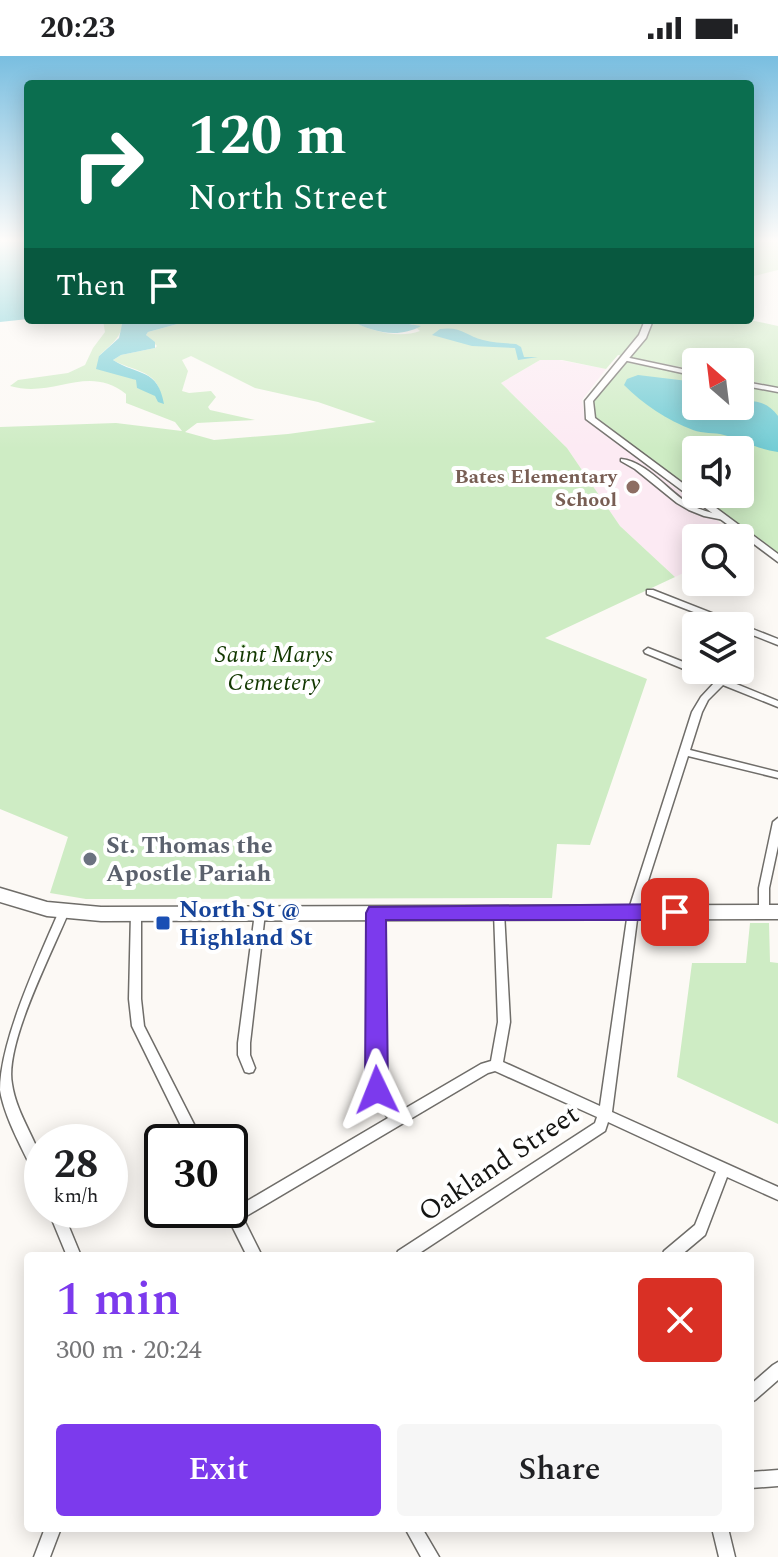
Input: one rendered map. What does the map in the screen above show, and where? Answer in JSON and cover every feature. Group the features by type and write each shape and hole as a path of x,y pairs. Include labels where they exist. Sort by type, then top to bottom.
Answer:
{"highway":[{"path":"0,895 67,911 136,913 771,912"}],"main road":[{"path":"648,324 643,336 589,401 591,419 778,559"}],"street":[{"path":"625,359 682,371"},
{"path":"754,386 778,390"},
{"path":"623,460 647,473 677,503 724,518"},
{"path":"650,592 702,612"},
{"path":"754,632 778,642"},
{"path":"648,651 682,665"},
{"name":"Oakland Street","path":"409,1252 600,1127 605,1114 633,912 700,705 718,684"},
{"path":"728,684 778,704"},
{"path":"686,752 778,775"},
{"path":"771,912 764,888 778,822"},
{"path":"24,1132 4,1072 14,1036 67,911"},
{"path":"496,1065 504,1022 499,912"},
{"path":"136,913 138,1026 187,1124"},
{"path":"249,1068 244,1043 260,913"},
{"path":"376,913 375,1079 382,1101 397,1120"},
{"path":"248,1203 485,1068 496,1065 778,1194"},
{"path":"674,1252 700,1230 724,1169"},
{"path":"62,1228 72,1252"},
{"path":"240,1228 253,1252"},
{"path":"754,1391 778,1370"},
{"path":"754,1480 778,1478"},
{"path":"42,1557 51,1532"},
{"path":"415,1532 431,1557"},
{"path":"721,1532 727,1557"}],"shaded area":[{"name":"Bates Elementary School","path":"554,359 606,369 582,400 585,418 682,493 682,508 701,508 722,524 682,524 682,574 675,577 620,526 567,448 501,383 540,360"}],"green space":[{"name":"Saint Marys Cemetery","path":"754,321 778,326 778,387 754,382 754,348 682,348 682,367 618,355 606,369 562,360 540,360 501,383 567,448 620,526 675,577 545,638 647,679 590,845 557,844 552,898 86,899 50,893 68,837 0,809 0,427 116,423 182,431 175,422 126,403 126,394 112,385 84,381 41,388 10,386 18,380 68,373 85,365 105,332 104,324 122,324 118,336 99,356 121,375 137,380 137,388 161,395 148,375 113,360 121,355 155,348 157,346 146,335 148,332 177,324 359,324 393,334 420,331 412,324 754,324","holes":["191,356 255,388 318,402 376,422 214,440 185,432 197,423 255,420 210,410 208,407 216,397 211,391 182,391 188,371 182,360"]},
{"path":"625,362 682,373 682,420 754,420 754,388 778,392 778,556 754,538 754,524 735,524 713,508 754,508 754,436 682,436 682,485 599,423 591,410 593,399"},
{"path":"750,923 769,923 770,962 778,963 778,1124 677,1077 692,963 746,963"}],"water":[{"path":"0,309 24,309 24,319 0,322"},
{"path":"122,324 177,324 148,332 146,335 155,342 155,348 121,355 113,360 152,378 164,404 137,388 136,380 96,369 99,356 119,338"},
{"path":"358,324 421,326 394,333"},
{"path":"440,329 454,329 483,340 516,344 521,347 524,357 538,357 518,360 515,348 472,346 432,335"},
{"path":"638,375 682,380 682,420 754,420 754,402 766,405 778,416 778,452 754,446 754,436 697,431 674,421 647,405 624,385 627,379"}],"place":[{"name":"Bates Elementary School","path":"633,487"},
{"name":"St. Thomas the Apostle Pariah","path":"90,859"},
{"name":"North St @ Highland St","path":"163,923"}],"route":[{"path":"377,1090 376,913 675,912"}]}
